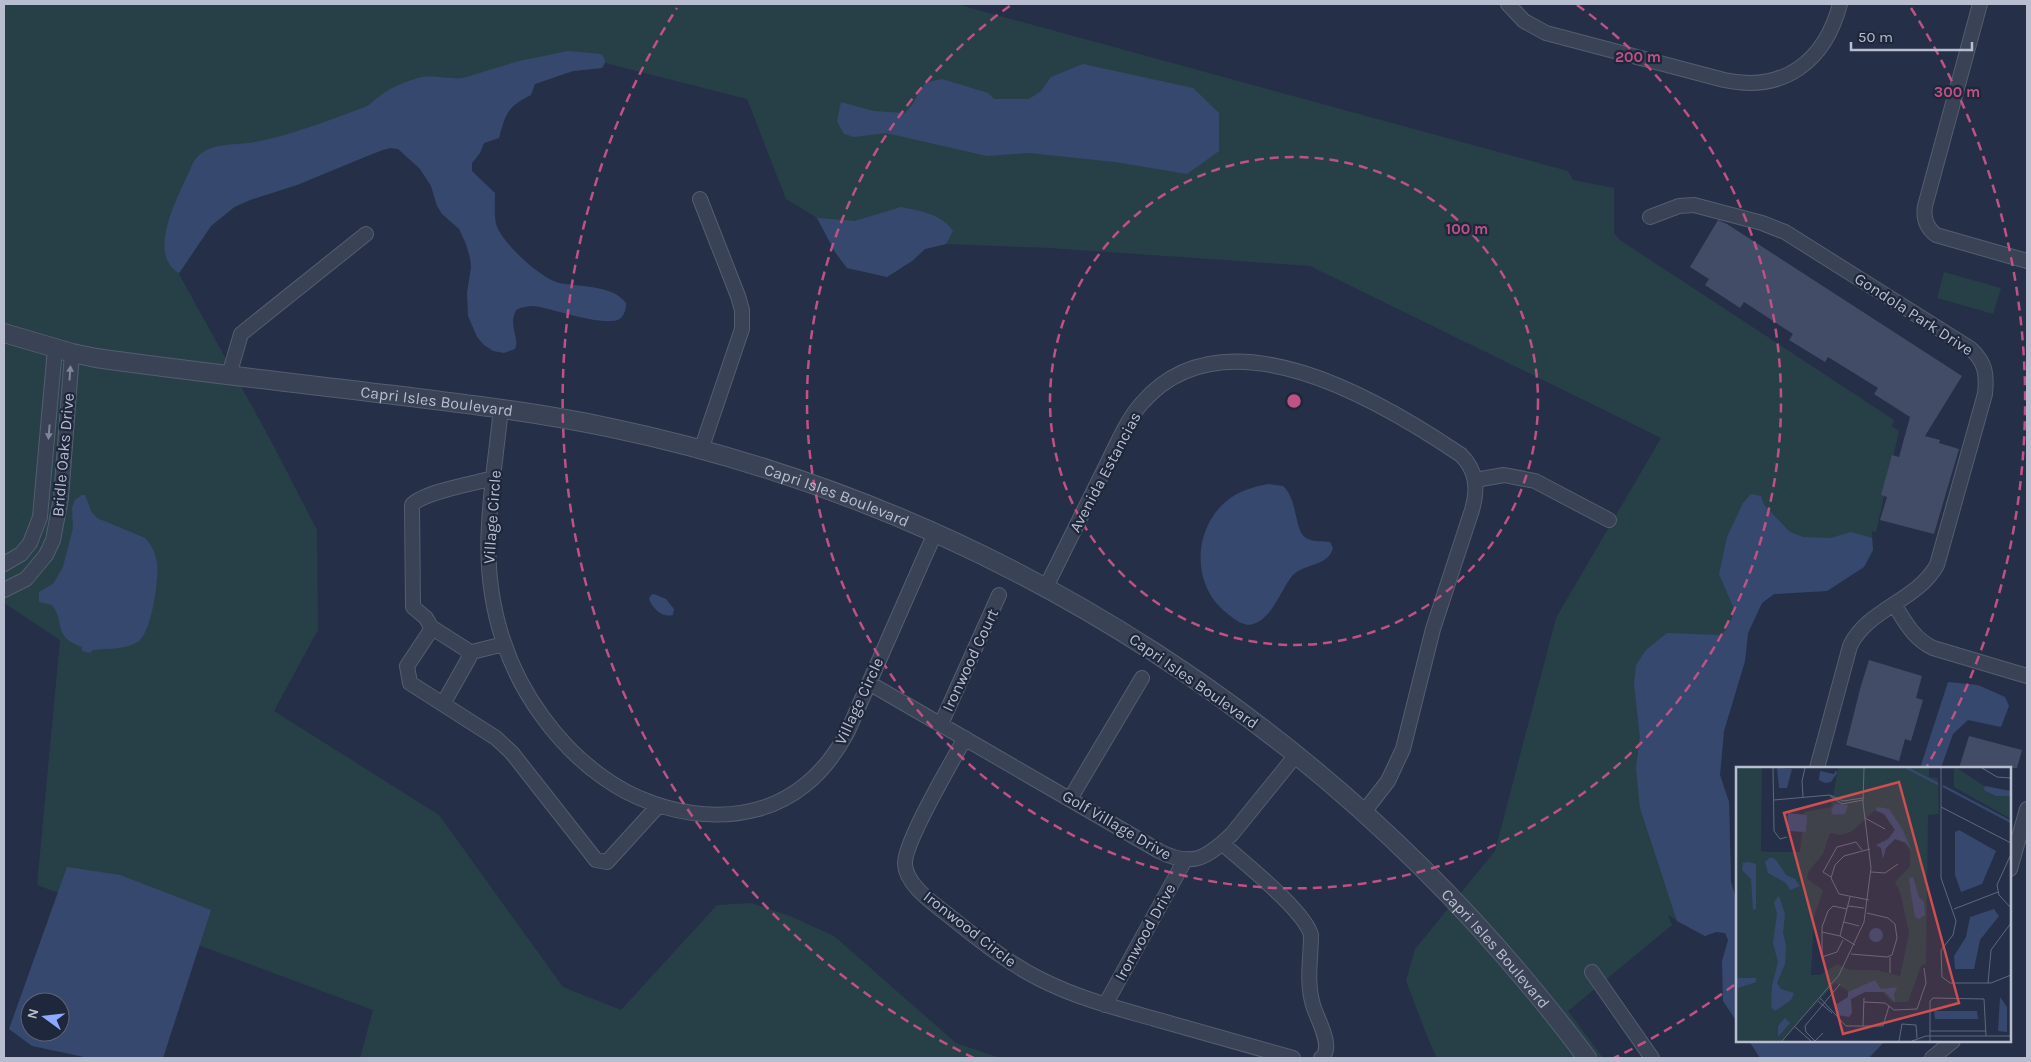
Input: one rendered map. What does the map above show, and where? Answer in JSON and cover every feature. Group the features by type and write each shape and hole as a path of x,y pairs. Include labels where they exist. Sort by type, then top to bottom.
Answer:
{"street":[{"path":"1508,4 1524,21 1546,33 1724,80 1749,84 1762,83 1786,76 1806,64 1815,55 1828,35 1840,4"},
{"path":"1980,4 1925,206 1925,218 1931,231 1936,235 2027,260"},
{"path":"700,199 738,296 742,320 739,340 701,450"},
{"name":"Gondola Park Drive","path":"1650,217 1680,206 1694,205 1778,228 1972,349 1980,358 1986,381 1985,394 1940,557 1932,574 1855,633 1816,767"},
{"path":"229,375 241,334 366,234"},
{"name":"Capri Isles Boulevard","path":"4,334 63,351 112,360 501,408 602,426 747,463 799,480 936,533 1046,588 1118,629 1192,676 1236,707 1296,755 1364,812 1417,862 1485,934 1560,1021 1587,1058"},
{"name":"Bridle Oaks Drive","path":"4,564 21,554 30,543 36,529 42,501 63,351"},
{"name":"Bridle Oaks Drive","path":"4,590 26,579 46,556 53,540 61,498 63,351"},
{"name":"Avenida Estancias","path":"1046,588 1135,412 1150,395 1172,377 1203,364 1235,361 1265,364 1309,375 1341,386 1393,412 1455,452 1470,466 1476,480"},
{"name":"Village Circle","path":"501,408 489,511 487,558 496,616 504,644 524,686 566,744 602,777 622,790 658,806 686,812 727,814 769,805 788,797 804,786 830,760 847,733 936,533"},
{"path":"1364,812 1388,781 1403,749 1433,629 1474,502 1476,480 1504,475 1535,481 1609,520"},
{"path":"443,704 469,658 467,650 431,627 426,618 413,607 412,506 416,501 428,496 494,478"},
{"path":"30,543 46,556"},
{"name":"Ironwood Court","path":"941,724 999,595"},
{"path":"1894,604 1914,636 1922,643 2027,676"},
{"path":"431,627 407,666 410,683 496,738 512,753 596,860 607,862 658,806"},
{"path":"468,653 504,644"},
{"path":"1070,799 1142,678"},
{"path":"869,682 965,738"},
{"name":"Golf Village Drive","path":"965,738 1171,858 1185,860 1206,855 1223,844 1296,755"},
{"name":"Ironwood Circle","path":"965,738 908,846 905,864 908,876 937,906 1001,957 1054,986 1105,1005 1293,1058"},
{"path":"2011,865 2027,808"},
{"path":"1223,844 1296,911 1309,928 1311,935 1310,994 1328,1048 1325,1056 1321,1058"},
{"name":"Ironwood Drive","path":"1105,1005 1185,860"},
{"path":"1592,972 1652,1058"},
{"path":"1932,1058 1952,1042"}],"shaded area":[{"path":"4,4 956,4 1568,171 1573,180 1614,188 1614,233 1620,240 1894,420 1892,426 1899,431 1876,532 1872,531 1873,550 1864,567 1827,591 1774,594 1762,603 1748,633 1745,661 1724,731 1720,775 1729,802 1731,882 1736,899 1736,905 1725,933 1716,932 1705,936 1668,915 1672,925 1568,1011 1603,1058 1598,1058 1554,1001 1541,1011 1576,1058 1437,1058 1406,981 1415,949 1495,851 1556,618 1661,438 1310,266 1050,248 946,244 925,249 912,261 887,277 847,268 835,252 817,218 786,199 747,99 605,63 602,68 573,71 535,84 390,148 352,161 297,185 250,200 235,207 211,226 179,274 270,439 317,530 318,630 274,711 439,815 563,987 621,1010 717,905 751,903 790,916 834,936 956,1043 1000,1058 360,1058 373,1010 37,885 60,640 4,603"},
{"path":"1944,272 2001,288 1993,314 1937,298"}],"water":[{"path":"568,51 601,54 605,61 602,68 573,71 535,84 531,95 512,107 506,117 499,138 484,143 480,153 472,163 472,171 495,193 496,224 505,240 522,258 551,280 605,290 620,297 626,303 625,311 621,318 614,321 592,320 534,306 525,307 516,310 514,316 515,349 504,353 493,351 484,345 477,337 468,316 467,293 471,267 466,244 459,229 442,214 437,206 431,186 420,169 398,149 390,148 297,185 234,207 211,226 179,273 169,264 165,251 165,237 169,221 193,163 205,151 221,146 269,139 311,127 365,107 389,90 418,78 463,78 519,61"},
{"path":"1083,64 1193,88 1219,113 1219,151 1187,174 1115,162 1029,153 987,156 886,133 854,137 844,134 837,121 841,102 873,111 905,113 925,83 942,79 988,93 994,99 1029,99 1041,91 1051,77"},
{"path":"901,207 937,217 953,231 946,244 925,249 912,261 887,277 847,268 835,252 817,218 855,221"},
{"path":"1269,484 1283,486 1288,492 1299,529 1306,538 1330,542 1333,548 1326,559 1292,576 1269,613 1256,623 1248,625 1231,617 1211,596 1204,581 1201,549 1205,533 1212,518 1222,505 1239,493"},
{"path":"1751,494 1761,496 1764,505 1790,532 1803,537 1831,538 1851,532 1872,538 1873,550 1864,567 1827,591 1774,594 1762,603 1748,633 1745,661 1724,731 1720,775 1729,802 1731,882 1736,899 1736,1020 1723,1001 1722,961 1728,940 1725,933 1716,932 1705,936 1677,921 1640,808 1636,768 1640,737 1634,684 1636,665 1646,650 1667,633 1720,635 1727,629 1735,611 1719,574 1727,537 1743,503"},
{"path":"85,495 91,511 97,518 145,538 153,549 157,562 154,604 144,635 139,641 128,646 93,650 90,653 82,651 82,647 66,638 52,605 39,602 39,592 53,584 63,567 73,528 72,508 75,500"},
{"path":"654,594 666,599 674,609 673,615 662,614 655,609 649,599"},
{"path":"1948,682 1978,685 2005,697 2009,706 2001,727 1968,720 1953,734 1941,767 1920,767"},
{"path":"67,867 120,875 211,910 163,1058 89,1058 32,1046 27,1042 70,1042 70,992 22,992"},
{"path":"20,998 20,1037 9,1029"},
{"path":"1750,1042 1884,1042 1869,1058 1760,1058"}],"building":[{"path":"1718,220 1962,376 1925,436 1940,440 1939,443 1959,449 1934,534 1880,520 1887,497 1881,495 1892,455 1899,457 1910,417 1874,394 1878,388 1828,357 1825,362 1789,340 1793,334 1744,302 1740,308 1705,285 1709,279 1690,267"},
{"path":"1869,660 1922,676 1916,698 1923,700 1911,741 1905,739 1899,761 1846,745"},
{"path":"1969,736 2022,750 2017,768 1959,767"}]}
